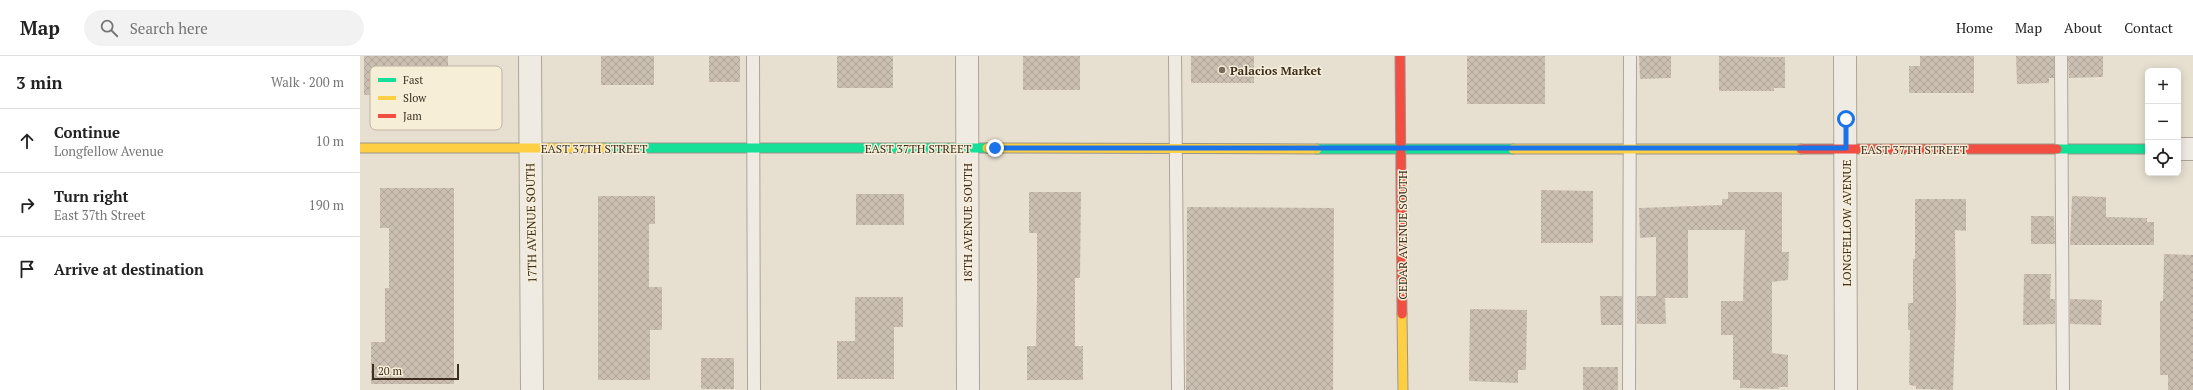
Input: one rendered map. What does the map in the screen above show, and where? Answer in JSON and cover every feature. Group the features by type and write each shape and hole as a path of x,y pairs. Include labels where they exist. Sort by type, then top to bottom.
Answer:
{"street":[{"name":"17TH AVENUE SOUTH","path":"530,56 532,390"},
{"name":"18TH AVENUE SOUTH","path":"967,56 968,390"},
{"name":"CEDAR AVENUE SOUTH","path":"1400,56 1403,390"},
{"name":"LONGFELLOW AVENUE","path":"1845,56 1846,390"},
{"name":"EAST 37TH STREET","path":"360,148 2145,149"},
{"path":"2181,149 2193,149"}],"lane":[{"path":"753,56 754,390"},
{"path":"1175,56 1178,390"},
{"path":"1629,390 1630,56"},
{"path":"2061,56 2063,390"}],"building":[{"path":"364,56 448,56 448,66 370,66 370,95 364,95"},
{"path":"601,56 654,56 654,85 601,85"},
{"path":"709,56 740,56 740,82 709,82"},
{"path":"837,56 893,56 893,88 837,88"},
{"path":"1023,56 1080,56 1080,90 1023,90"},
{"name":"Palacios Market","path":"1191,56 1254,56 1254,83 1191,83"},
{"path":"1467,56 1545,56 1545,104 1467,104"},
{"path":"1639,56 1671,56 1671,78 1640,79"},
{"path":"1719,56 1785,57 1785,88 1774,88 1774,91 1719,91"},
{"path":"1920,56 1974,56 1974,93 1909,93 1909,66 1920,66"},
{"path":"2016,56 2054,56 2054,78 2049,78 2049,83 2017,84"},
{"path":"2068,56 2103,56 2103,77 2069,78"},
{"path":"380,188 454,188 454,384 371,384 371,342 385,342 385,288 389,288 389,228 380,228"},
{"path":"1541,190 1593,191 1593,243 1541,243"},
{"path":"1029,192 1081,192 1080,278 1075,278 1075,346 1083,346 1083,380 1027,380 1027,346 1036,346 1037,291 1037,233 1029,233"},
{"path":"1728,192 1782,192 1782,252 1789,252 1788,280 1772,282 1772,353 1788,355 1788,387 1779,387 1779,389 1740,388 1740,380 1733,380 1733,335 1721,335 1721,301 1743,301 1745,230 1688,230 1688,298 1665,298 1666,324 1637,324 1637,296 1656,296 1656,237 1640,238 1639,208 1722,205 1722,199 1728,199"},
{"path":"856,194 904,194 904,225 856,225"},
{"path":"598,196 655,196 655,224 649,224 649,287 662,287 662,330 650,330 650,380 598,380"},
{"path":"2072,196 2106,197 2106,217 2147,218 2147,222 2154,222 2154,245 2070,245"},
{"path":"1915,199 1966,199 1966,231 1955,230 1956,306 1953,390 1916,389 1916,386 1909,385 1910,330 1908,330 1908,303 1913,303"},
{"path":"1187,207 1334,208 1333,390 1186,390"},
{"path":"2031,216 2054,216 2055,244 2031,244"},
{"path":"2164,254 2193,255 2193,390 2168,390 2168,375 2160,375 2160,301 2163,301"},
{"path":"2024,274 2051,274 2050,299 2055,299 2055,324 2023,325"},
{"path":"1600,296 1622,296 1622,325 1601,325"},
{"path":"855,297 903,297 903,327 894,327 894,379 837,379 837,341 855,341"},
{"path":"2070,299 2102,300 2101,325 2070,324"},
{"path":"1470,309 1527,310 1526,370 1518,370 1518,383 1469,381"},
{"path":"701,358 734,358 734,389 701,389"},
{"path":"1583,367 1618,367 1618,390 1583,390"}],"traffic: fast":[{"path":"604,148 987,148"},
{"path":"1317,149 1513,149"},
{"path":"2057,149 2145,149"}],"traffic: slow":[{"path":"360,148 604,148"},
{"path":"987,148 1317,149"},
{"path":"1513,149 1801,149"},
{"path":"1402,314 1403,390"}],"traffic: jam":[{"path":"1400,56 1402,314"},
{"path":"1801,149 2057,149"}],"place":[{"name":"Palacios Market","path":"1222,70"}],"route":[{"path":"995,148 1846,148 1846,119"}]}
